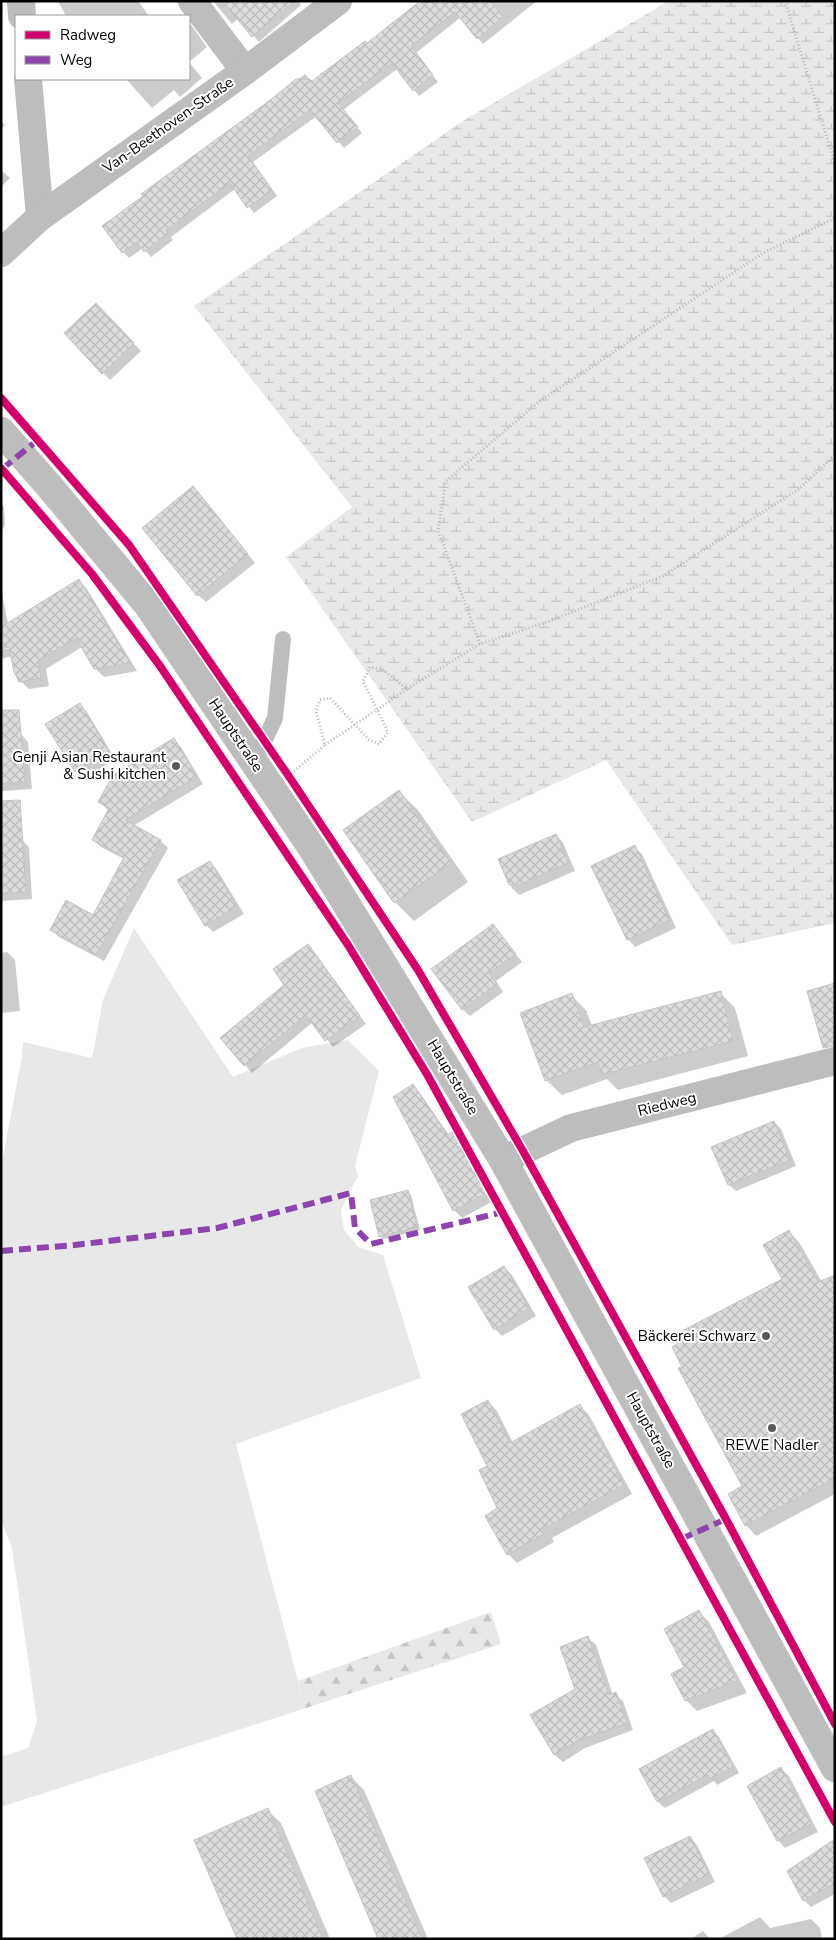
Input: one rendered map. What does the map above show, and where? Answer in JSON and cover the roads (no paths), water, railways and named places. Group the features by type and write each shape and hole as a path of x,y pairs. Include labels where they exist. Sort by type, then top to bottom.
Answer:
{"main road":[{"path":"21,1 22,15"},
{"path":"192,1 245,71"},
{"name":"Van-Beethoven-Straße","path":"1,253 40,217 245,71 338,1"},
{"path":"28,80 40,217"},
{"name":"Hauptstraße","path":"1,431 50,487 146,604 317,856 503,1160 835,1768"},
{"name":"Riedweg","path":"503,1160 571,1128 835,1061"}],"lane":[{"path":"254,763 275,718 283,639"}],"place":[{"name":"Genji Asian Restaurant & Sushi kitchen","path":"176,766"},
{"name":"Bäckerei Schwarz","path":"766,1336"},
{"name":"REWE Nadler","path":"772,1428"}]}
